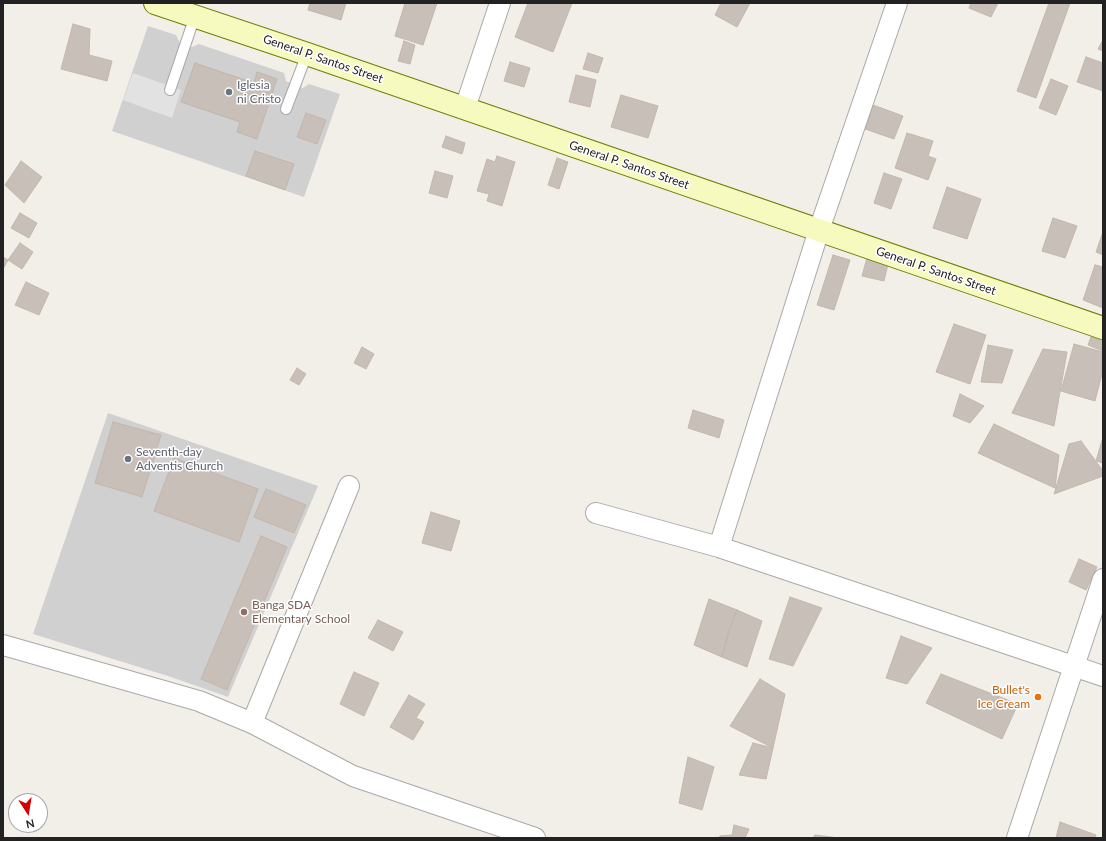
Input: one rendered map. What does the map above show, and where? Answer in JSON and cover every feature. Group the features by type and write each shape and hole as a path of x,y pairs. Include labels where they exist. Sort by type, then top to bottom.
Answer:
{"street":[{"name":"General P. Santos Street","path":"155,3 1103,328"},
{"path":"464,108 500,3"},
{"path":"719,547 819,230 897,3"},
{"path":"252,723 349,486"},
{"path":"596,513 719,547 1103,676"},
{"path":"1017,838 1103,579"},
{"path":"3,645 199,701 252,723 353,776 535,838"}],"lane":[{"path":"170,90 195,16"},
{"path":"286,109 307,54"}],"shaded area":[{"path":"148,26 176,35 180,43 192,47 199,44 284,73 286,81 303,88 309,84 340,94 304,197 112,131"},
{"path":"133,73 181,90 172,118 123,100"},
{"path":"108,413 318,486 228,697 171,677 33,634"}],"building":[{"path":"310,3 346,3 341,20 308,10"},
{"path":"405,3 437,3 423,45 395,36"},
{"path":"528,3 572,3 553,52 515,37"},
{"path":"721,3 750,3 737,27 715,15"},
{"path":"971,3 998,3 991,17 969,8"},
{"path":"1049,3 1070,3 1036,98 1017,91"},
{"path":"73,24 90,29 89,55 112,61 107,81 61,69"},
{"path":"1103,40 1103,51 1098,49"},
{"path":"404,41 415,45 410,64 398,61"},
{"path":"588,53 603,58 598,73 583,69"},
{"path":"1086,57 1103,63 1103,91 1077,82"},
{"path":"510,62 530,68 524,87 504,81"},
{"name":"Iglesia ni Cristo","path":"195,63 254,83 257,72 277,79 257,139 237,132 240,122 181,102"},
{"path":"576,75 596,80 590,107 569,102"},
{"path":"1051,79 1068,86 1056,115 1039,108"},
{"path":"621,95 658,106 648,138 611,127"},
{"path":"873,105 903,116 894,139 865,129"},
{"path":"306,113 326,120 317,144 297,137"},
{"path":"907,133 933,141 928,156 936,159 928,180 895,168"},
{"path":"446,136 465,143 462,154 442,147"},
{"path":"255,151 294,164 285,190 246,176"},
{"path":"497,156 515,162 502,206 487,201 489,194 477,191 487,159 495,162"},
{"path":"557,158 568,162 559,189 548,185"},
{"path":"21,161 42,177 24,203 5,185"},
{"path":"435,171 453,176 447,198 429,193"},
{"path":"884,173 902,179 891,209 874,203"},
{"path":"947,187 981,199 967,239 933,228"},
{"path":"20,213 37,223 29,238 11,228"},
{"path":"1053,218 1077,226 1065,258 1042,251"},
{"path":"1103,232 1103,255 1096,252"},
{"path":"20,243 33,252 22,269 8,260"},
{"path":"833,255 850,260 834,310 817,305"},
{"path":"3,257 8,260 3,269"},
{"path":"867,258 888,264 884,281 862,276"},
{"path":"1095,265 1103,267 1103,308 1083,300"},
{"path":"26,282 49,293 39,315 15,305"},
{"path":"954,324 986,335 970,384 936,372"},
{"path":"1091,337 1103,341 1103,351 1088,345"},
{"path":"1074,344 1103,352 1103,370 1095,401 1061,391"},
{"path":"988,345 1013,350 1002,383 981,382"},
{"path":"362,347 374,354 366,369 354,363"},
{"path":"1043,349 1067,352 1054,426 1012,413"},
{"path":"297,368 306,374 299,385 290,380"},
{"path":"960,394 984,406 970,423 953,416"},
{"path":"693,410 724,420 719,438 688,428"},
{"name":"Seventh-day Adventis Church","path":"113,422 161,435 142,497 95,483"},
{"path":"994,424 1059,455 1055,488 978,453"},
{"path":"1103,437 1103,463 1096,461"},
{"path":"1081,441 1103,471 1103,476 1054,494 1069,444"},
{"path":"174,458 258,489 239,542 154,511"},
{"path":"266,489 306,505 294,533 254,517"},
{"path":"431,512 460,521 451,551 422,543"},
{"path":"261,536 287,547 227,690 201,679"},
{"path":"1079,559 1097,567 1086,590 1069,582"},
{"path":"790,597 822,608 793,666 769,659"},
{"path":"709,599 737,610 728,634 722,657 694,645"},
{"path":"737,610 762,621 747,667 722,657 728,634"},
{"path":"378,620 403,632 393,651 368,638"},
{"path":"901,636 932,648 907,684 886,678"},
{"path":"354,672 379,683 364,716 340,704"},
{"path":"941,674 1018,704 1002,739 926,703"},
{"path":"760,679 785,694 773,748 730,726"},
{"path":"409,695 425,704 416,718 424,722 413,740 390,727"},
{"path":"753,743 773,748 766,779 739,775"},
{"path":"688,757 714,767 702,810 679,803"},
{"path":"1060,822 1096,835 1095,838 1056,838"},
{"path":"734,825 749,829 745,838 719,838 720,836 732,835"},
{"path":"815,835 839,838 813,838"}],"place":[{"name":"Iglesia ni Cristo","path":"229,92"},
{"name":"Seventh-day Adventis Church","path":"128,459"},
{"name":"Banga SDA Elementary School","path":"244,612"},
{"name":"Bullet's Ice Cream","path":"1038,697"}]}
